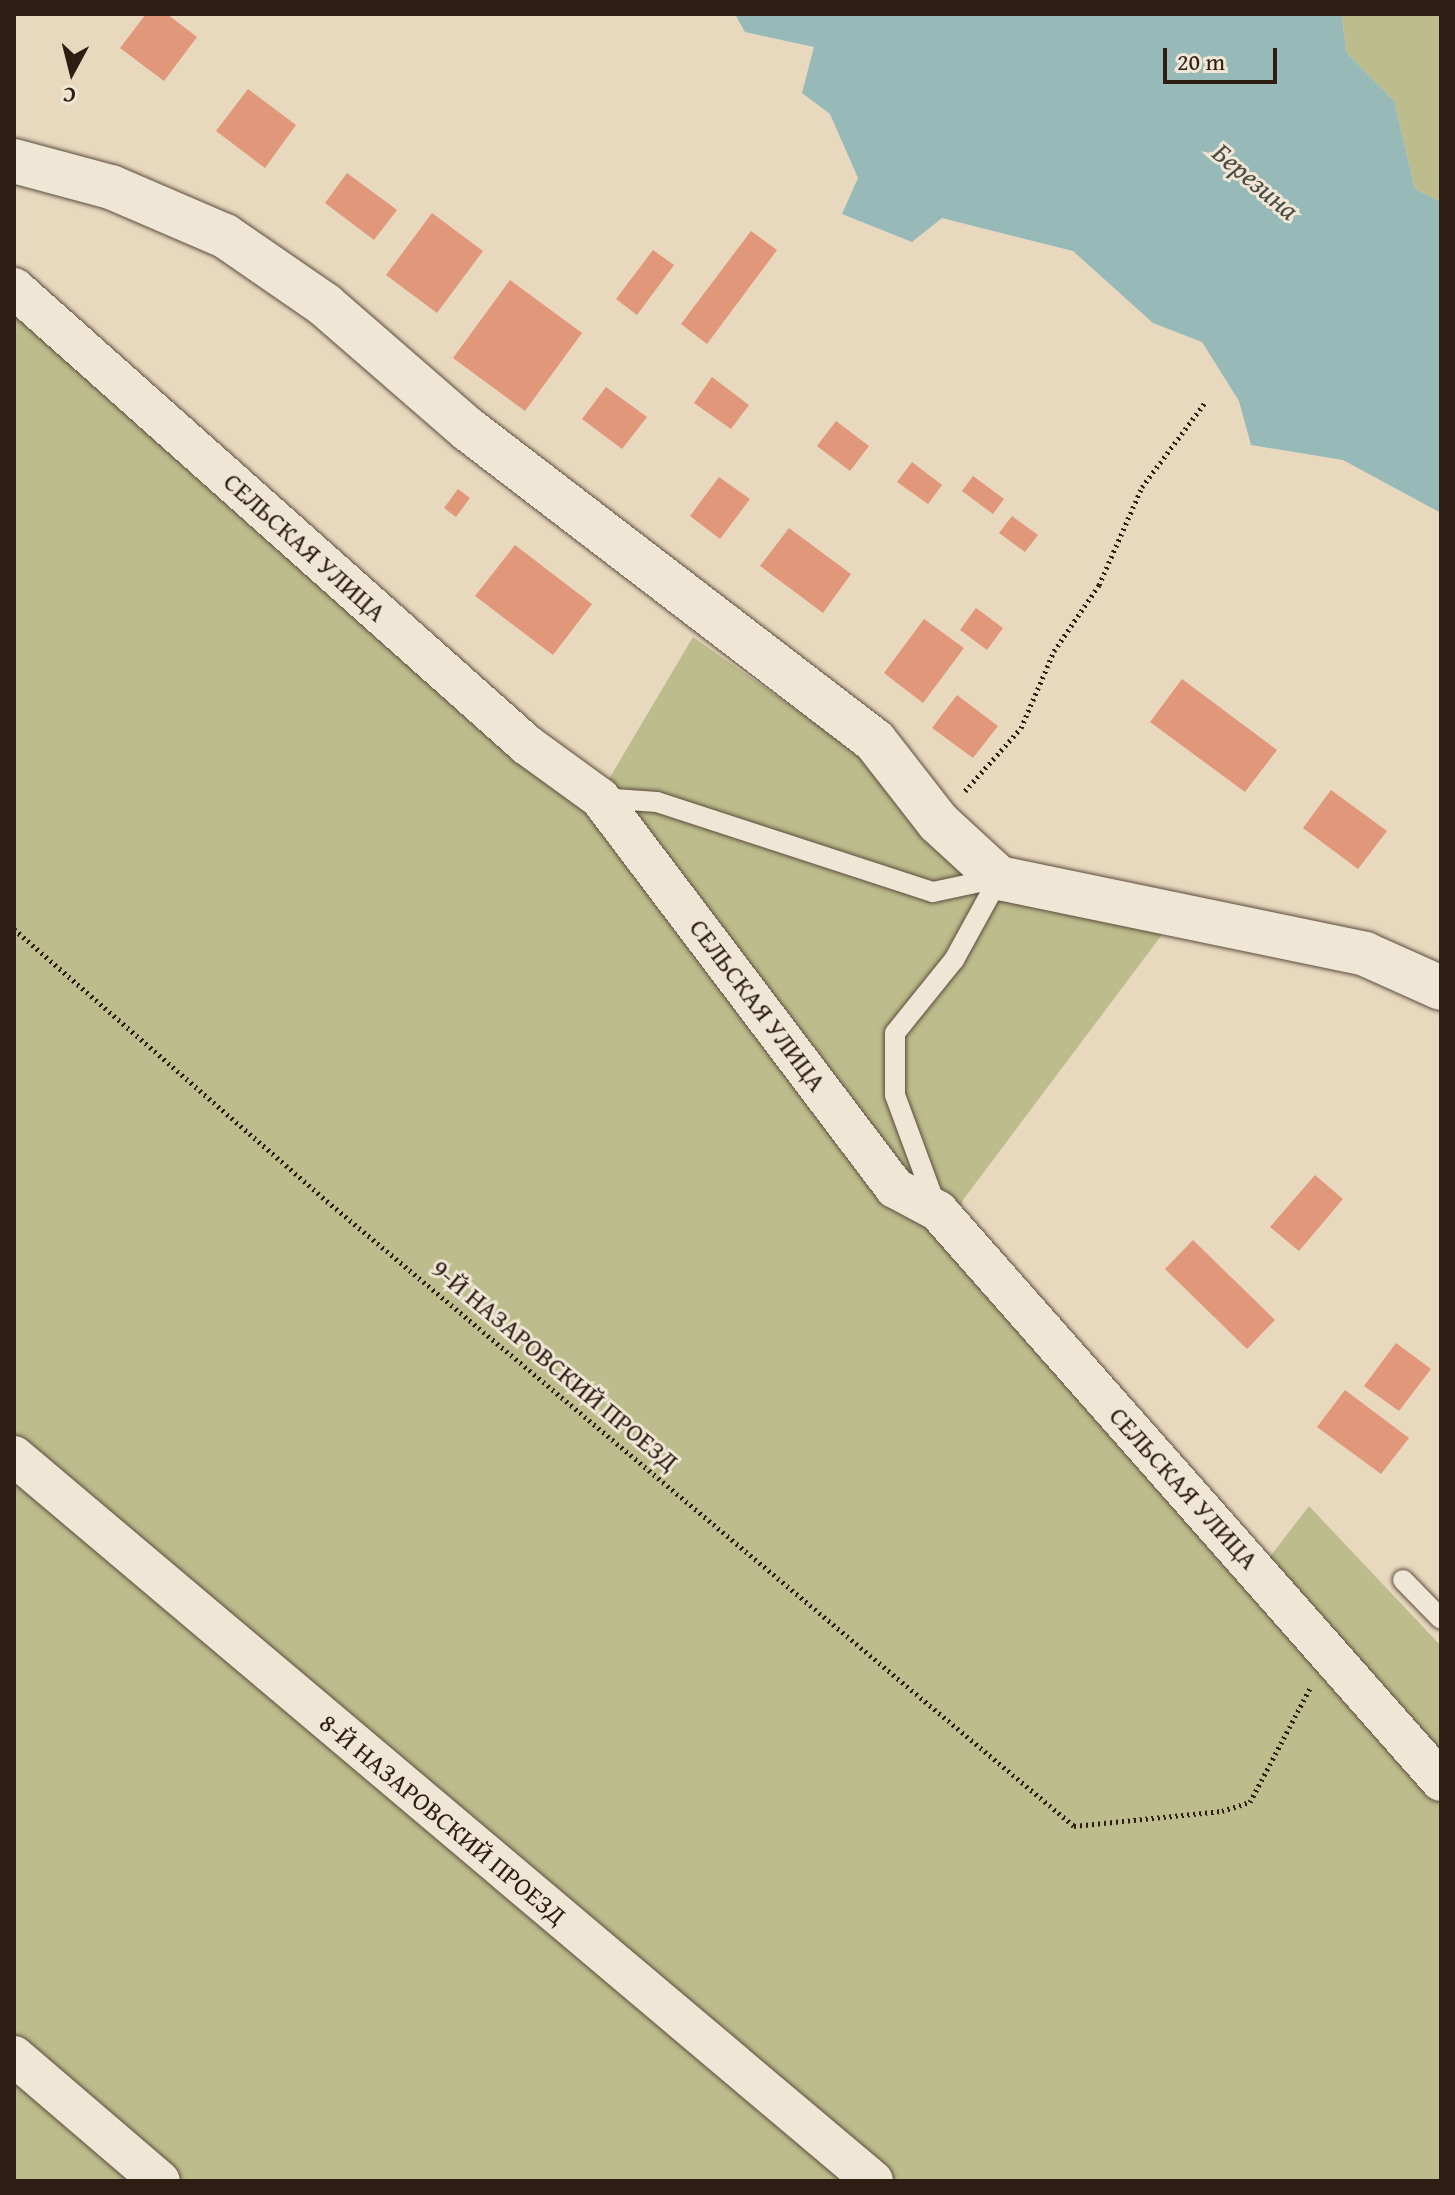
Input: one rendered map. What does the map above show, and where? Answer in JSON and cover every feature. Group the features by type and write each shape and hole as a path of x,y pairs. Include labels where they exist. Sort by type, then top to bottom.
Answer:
{"street":[{"path":"14,161 111,187 225,236 325,305 469,430 875,741 938,822 999,878 1365,954 1441,988"},
{"name":"СЕЛЬСКАЯ УЛИЦА","path":"14,288 527,745 600,798 895,1188 938,1211 1441,1781"},
{"name":"8-Й НАЗАРОВСКИЙ ПРОЕЗД","path":"14,1456 873,2181"},
{"path":"14,2056 160,2181"}],"lane":[{"path":"600,798 657,802 933,892 999,878"},
{"path":"938,1211 895,1095 895,1033 954,960 999,878"},
{"path":"1403,1580 1441,1619"}],"path":[{"path":"938,822 1021,728 1054,651 1099,585 1142,487 1206,401"},
{"name":"9-Й НАЗАРОВСКИЙ ПРОЕЗД","path":"14,929 322,1197 1074,1826 1222,1811 1250,1802 1328,1650"}],"green space":[{"path":"1342,14 1441,14 1441,202 1415,189 1394,101 1346,52"},
{"path":"14,314 590,811 693,637 862,756 927,834 1167,928 963,1200 948,1246 1252,1580 1309,1506 1441,1646 1441,2181 14,2181"}],"water":[{"name":"Березина","path":"735,14 1342,14 1346,52 1394,101 1415,189 1441,202 1441,513 1343,460 1251,445 1239,401 1202,342 1153,323 1073,251 942,218 912,242 842,214 858,178 830,114 802,93 814,47 745,32"}],"building":[{"path":"146,14 167,14 197,37 164,81 120,48"},
{"path":"248,89 296,125 265,168 216,131"},
{"path":"347,173 397,210 374,240 325,203"},
{"path":"432,213 483,251 437,313 386,275"},
{"path":"751,231 777,250 707,344 681,324"},
{"path":"653,250 674,265 637,315 616,299"},
{"path":"510,280 582,333 525,411 453,358"},
{"path":"712,377 749,405 731,429 694,403"},
{"path":"606,387 647,417 622,449 582,419"},
{"path":"836,421 869,446 850,471 817,446"},
{"path":"912,462 942,485 928,504 897,482"},
{"path":"973,476 1004,499 993,514 962,491"},
{"path":"719,477 750,499 720,539 690,516"},
{"path":"458,489 470,498 456,517 444,508"},
{"path":"1012,516 1038,535 1025,552 999,533"},
{"path":"789,528 851,574 823,613 760,566"},
{"path":"515,545 592,604 553,655 475,596"},
{"path":"976,608 1003,628 987,650 960,630"},
{"path":"924,619 964,648 923,703 884,673"},
{"path":"1182,679 1277,750 1245,792 1150,722"},
{"path":"957,695 998,726 973,758 932,728"},
{"path":"1331,790 1387,831 1358,869 1303,828"},
{"path":"1315,1175 1343,1199 1299,1251 1270,1227"},
{"path":"1193,1240 1275,1320 1247,1349 1165,1269"},
{"path":"1396,1343 1431,1369 1399,1411 1364,1386"},
{"path":"1345,1390 1409,1438 1381,1474 1317,1427"}]}
